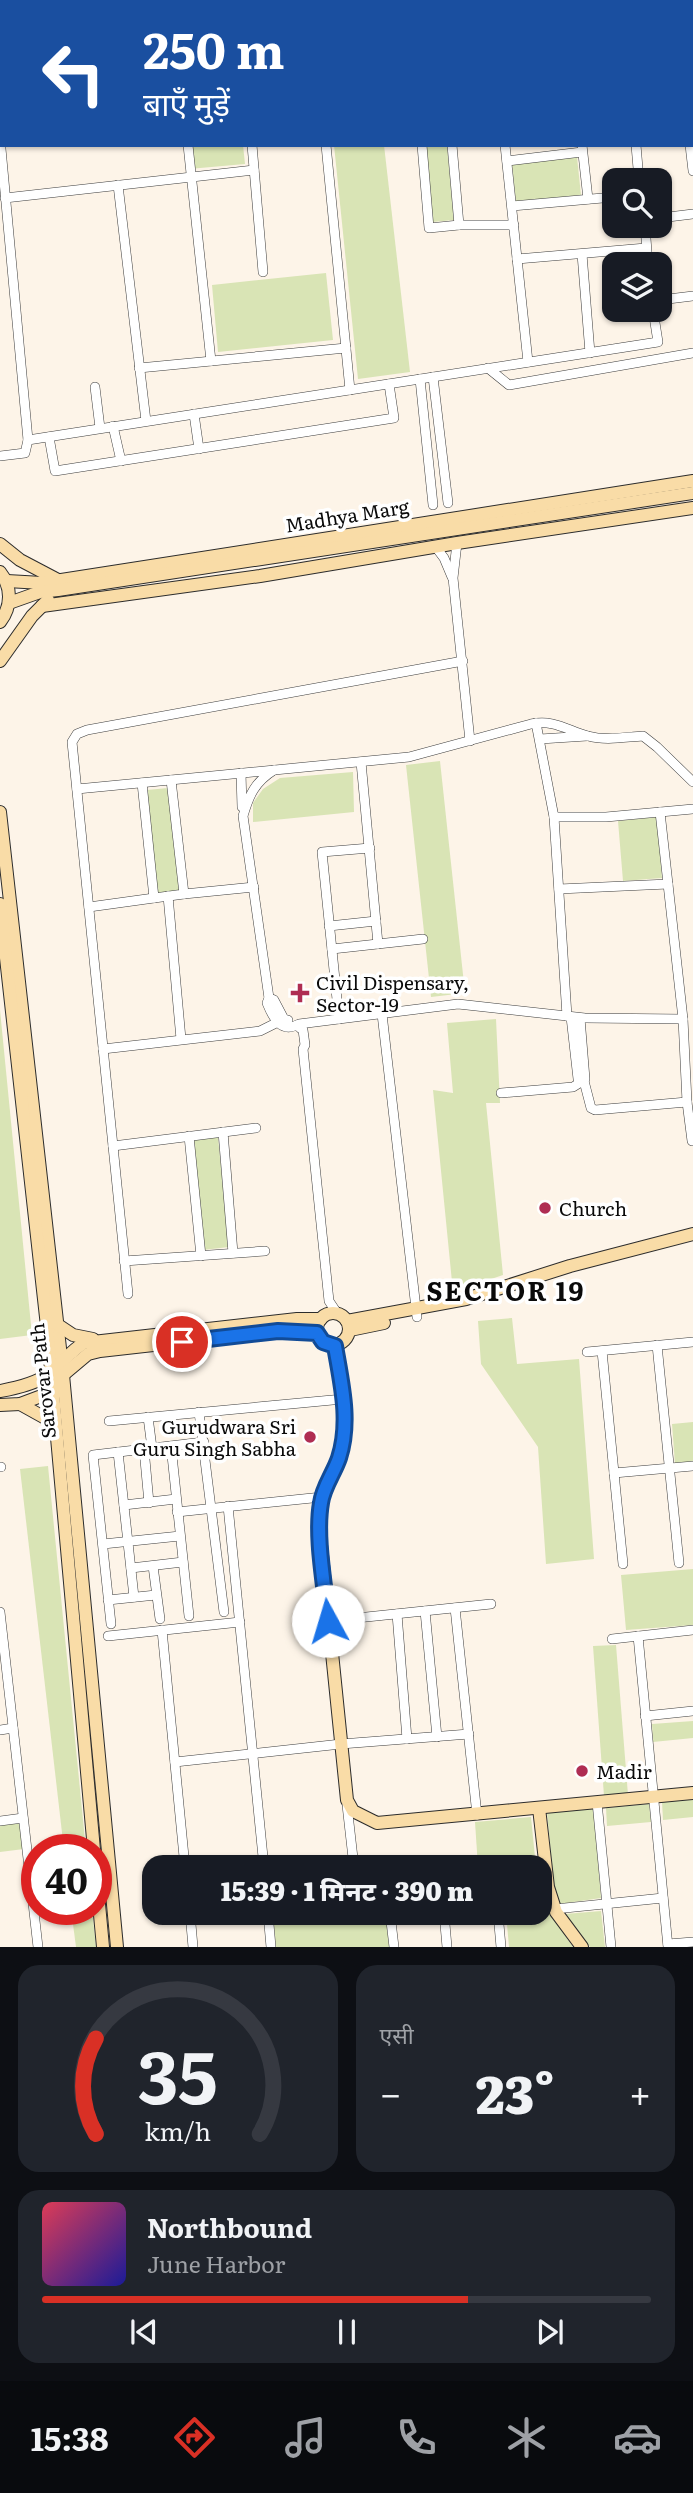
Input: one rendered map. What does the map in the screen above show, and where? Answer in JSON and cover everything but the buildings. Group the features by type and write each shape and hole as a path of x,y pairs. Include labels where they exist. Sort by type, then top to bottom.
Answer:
{"main road":[{"name":"Madhya Marg","path":"9,603 58,585 693,481"},
{"name":"Madhya Marg","path":"3,577 58,585 693,493"},
{"path":"42,606 260,576 457,542 693,508"},
{"path":"0,544 58,585 0,662"},
{"path":"0,622 9,603 3,577"},
{"name":"Sarovar Path","path":"0,812 61,1361 56,1374"},
{"name":"Sarovar Path","path":"0,904 56,1374 117,1947"},
{"path":"417,1312 570,1266 693,1234"},
{"path":"0,1391 56,1374 88,1354 134,1342 466,1307 571,1274 693,1241"},
{"path":"277,1327 317,1333 336,1320"},
{"path":"317,1333 323,1342 335,1346 345,1340 336,1320"},
{"path":"55,1323 73,1335 134,1342"},
{"path":"61,1361 84,1343 100,1340"},
{"path":"335,1346 344,1399 345,1426 339,1457 323,1497 321,1545 346,1800 353,1811 377,1823 693,1793"},
{"path":"0,1405 20,1404 52,1392 56,1374"},
{"name":"Sarovar Path","path":"52,1392 93,1834"},
{"path":"20,1404 47,1419 56,1431"},
{"path":"539,1808 542,1855"},
{"path":"552,1902 582,1947"},
{"path":"101,1925 103,1947"}],"street":[{"path":"0,456 25,453 28,440 1,147"},
{"path":"188,147 211,361"},
{"path":"252,147 263,272"},
{"path":"326,147 350,390"},
{"path":"422,147 429,228 514,225"},
{"path":"452,147 459,225"},
{"path":"506,147 528,362"},
{"path":"636,147 638,168"},
{"path":"690,147 693,171"},
{"path":"507,161 582,149 588,199"},
{"path":"5,198 254,170"},
{"path":"118,185 146,421"},
{"path":"512,206 602,198"},
{"path":"672,217 693,214"},
{"path":"646,238 646,252"},
{"path":"517,259 646,248"},
{"path":"582,254 590,353"},
{"path":"672,299 693,296"},
{"path":"28,440 657,342 654,322"},
{"path":"139,368 346,348"},
{"path":"488,368 509,385 693,353"},
{"path":"433,377 448,503"},
{"path":"420,379 433,505"},
{"path":"49,436 55,471 200,449 394,418 389,384"},
{"path":"95,387 100,428"},
{"path":"194,414 200,449"},
{"path":"113,426 121,461"},
{"path":"457,542 453,578 470,741"},
{"path":"435,546 453,578"},
{"path":"128,1294 72,742 77,734 87,730 463,661"},
{"path":"77,789 409,757 536,723 560,724 589,736"},
{"path":"536,723 554,817 578,1079 582,1081 591,1108 595,1110 687,1102"},
{"path":"540,739 643,736 693,782"},
{"path":"361,762 378,944"},
{"path":"243,816 253,788 260,779 274,770"},
{"path":"241,773 243,816 269,998 267,1003 281,1021 295,1027 458,1004 572,1017 683,1019"},
{"path":"172,780 184,894"},
{"path":"142,783 154,898"},
{"path":"554,817 606,817 693,808"},
{"path":"660,812 683,1019 687,1102 692,1141"},
{"path":"339,1019 321,852 370,848"},
{"path":"559,890 668,884"},
{"path":"89,907 254,887"},
{"path":"168,896 181,1039"},
{"path":"329,926 376,921"},
{"path":"332,949 423,939"},
{"path":"382,1014 417,1312"},
{"path":"103,1049 260,1031 281,1021"},
{"path":"300,1025 299,1046 303,1049 327,1287 336,1320"},
{"path":"501,1093 573,1087 582,1081"},
{"path":"113,1146 256,1128"},
{"path":"223,1132 233,1253"},
{"path":"189,1136 201,1256"},
{"path":"124,1261 265,1251"},
{"path":"587,1352 693,1342"},
{"path":"657,1345 679,1563"},
{"path":"602,1351 623,1564"},
{"path":"109,1421 344,1399"},
{"path":"199,1412 224,1612"},
{"path":"148,1417 149,1503"},
{"path":"111,1624 93,1455 204,1442"},
{"path":"171,1446 189,1616"},
{"path":"118,1452 134,1597"},
{"path":"614,1473 693,1466"},
{"path":"177,1512 323,1497"},
{"path":"124,1505 176,1499"},
{"path":"229,1506 263,1855"},
{"path":"103,1544 180,1536"},
{"path":"131,1568 183,1563"},
{"path":"153,1566 160,1619"},
{"path":"108,1600 156,1595"},
{"path":"328,1621 491,1604"},
{"path":"455,1608 477,1815"},
{"path":"425,1611 437,1737"},
{"path":"0,1612 38,1947"},
{"path":"397,1614 407,1739"},
{"path":"108,1636 240,1622"},
{"path":"162,1630 184,1855"},
{"path":"612,1639 693,1630"},
{"path":"638,1636 668,1946 693,1942"},
{"path":"0,1706 11,1705"},
{"path":"645,1716 693,1711"},
{"path":"0,1730 13,1728"},
{"path":"175,1762 341,1744 469,1734"},
{"path":"346,1800 353,1855"},
{"path":"597,1802 611,1947"},
{"path":"0,1821 23,1818"},
{"path":"555,1909 663,1898"},
{"path":"191,1925 193,1947"},
{"path":"269,1925 271,1947"},
{"path":"391,1925 394,1947"},
{"path":"445,1925 447,1947"},
{"path":"499,1925 501,1947"}],"green space":[{"path":"187,147 243,147 245,164 189,169"},
{"path":"334,147 384,147 410,372 358,379"},
{"path":"425,147 447,147 454,220 432,222"},
{"path":"577,157 581,195 516,202 512,164"},
{"path":"326,273 333,340 218,352 212,285"},
{"path":"440,761 465,993 431,997 406,765"},
{"path":"353,772 354,812 253,822 253,803 263,789 280,778"},
{"path":"168,788 180,891 158,893 147,790"},
{"path":"657,817 662,878 623,881 618,821"},
{"path":"0,1010 32,1335 0,1339"},
{"path":"496,1019 500,1103 486,1103 503,1275 453,1292 433,1090 453,1093 447,1023"},
{"path":"218,1137 229,1247 203,1250 192,1140"},
{"path":"512,1318 517,1364 579,1359 594,1559 546,1564 538,1447 481,1364 478,1321"},
{"path":"693,1422 693,1462 675,1464 672,1424"},
{"path":"48,1466 84,1834 62,1834 20,1469"},
{"path":"693,1569 693,1625 626,1630 621,1575"},
{"path":"616,1645 628,1795 604,1796 593,1646"},
{"path":"693,1721 693,1738 653,1742 652,1724"},
{"path":"693,1799 693,1817 663,1820 662,1802"},
{"path":"649,1804 651,1822 607,1826 606,1808"},
{"path":"594,1808 601,1898 560,1904 554,1886 547,1813"},
{"path":"531,1817 535,1855 477,1855 475,1822"},
{"path":"21,1823 21,1849 0,1852 0,1825"},
{"path":"601,1911 605,1947 590,1947 565,1914"},
{"path":"552,1916 573,1947 509,1947 507,1925 552,1925"},
{"path":"73,1925 94,1925 96,1947 76,1947"},
{"path":"274,1925 387,1925 389,1947 276,1947"}],"place":[{"name":"Civil Dispensary, Sector-19","path":"300,993"},
{"name":"Church","path":"545,1208"},
{"name":"Gurudwara Sri Guru Singh Sabha","path":"310,1437"},
{"name":"Madir","path":"582,1771"}],"district":[{"name":"SECTOR 19","path":"506,1289"}],"route":[{"path":"182,1342 278,1331 317,1333 323,1342 335,1346 344,1399 345,1426 339,1457 321,1503 321,1545 328,1621"}]}
